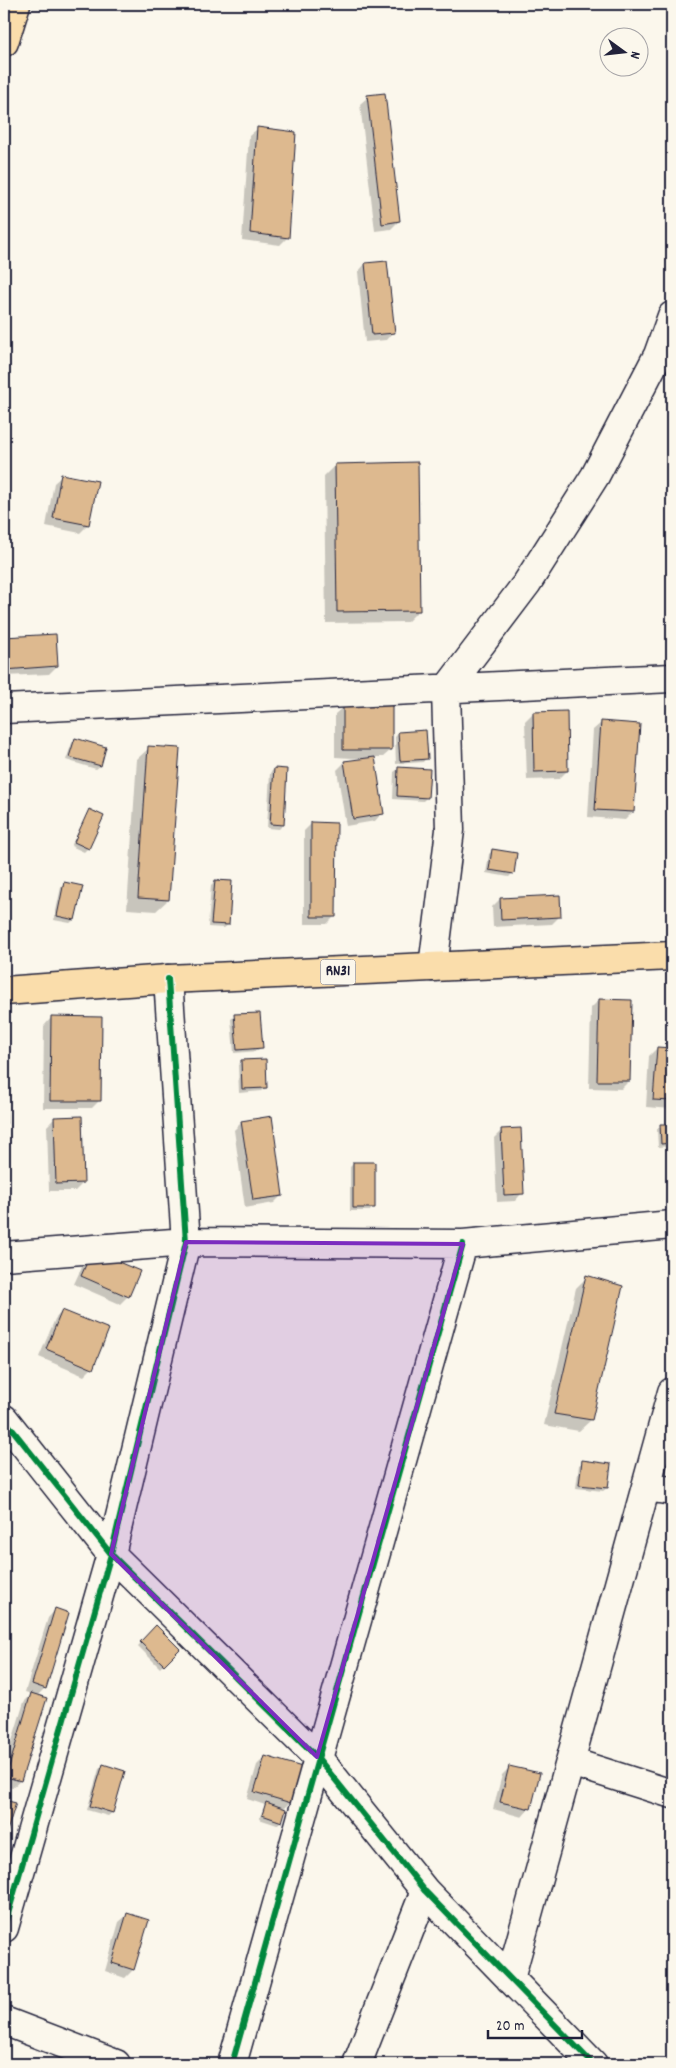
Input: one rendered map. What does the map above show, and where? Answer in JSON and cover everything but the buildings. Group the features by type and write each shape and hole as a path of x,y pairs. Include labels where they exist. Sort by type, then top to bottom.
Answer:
{"main road":[{"path":"4,42 16,4"},
{"name":"RN31","path":"4,991 168,979 672,956"}],"street":[{"path":"432,967 450,830 446,690 527,583 595,476 658,355 672,316"},
{"path":"4,709 446,690 672,678"},
{"path":"4,1928 111,1554 186,1242 168,979"},
{"path":"4,1256 186,1242 464,1244 672,1224"},
{"path":"232,2064 464,1244"},
{"path":"510,1979 571,1762 660,1489 672,1392"},
{"path":"4,1420 111,1554 318,1756 425,1891 510,1979 584,2060"},
{"path":"571,1762 672,1794"},
{"path":"357,2064 425,1891"},
{"path":"4,2021 116,2064"}],"highlighted area":[{"path":"186,1242 463,1244 317,1757 111,1554"}],"cycle path":[{"path":"4,1928 111,1554 186,1242 168,979"},
{"path":"232,2064 463,1244"},
{"path":"4,1419 111,1554 317,1757 425,1891 593,2064"}]}
